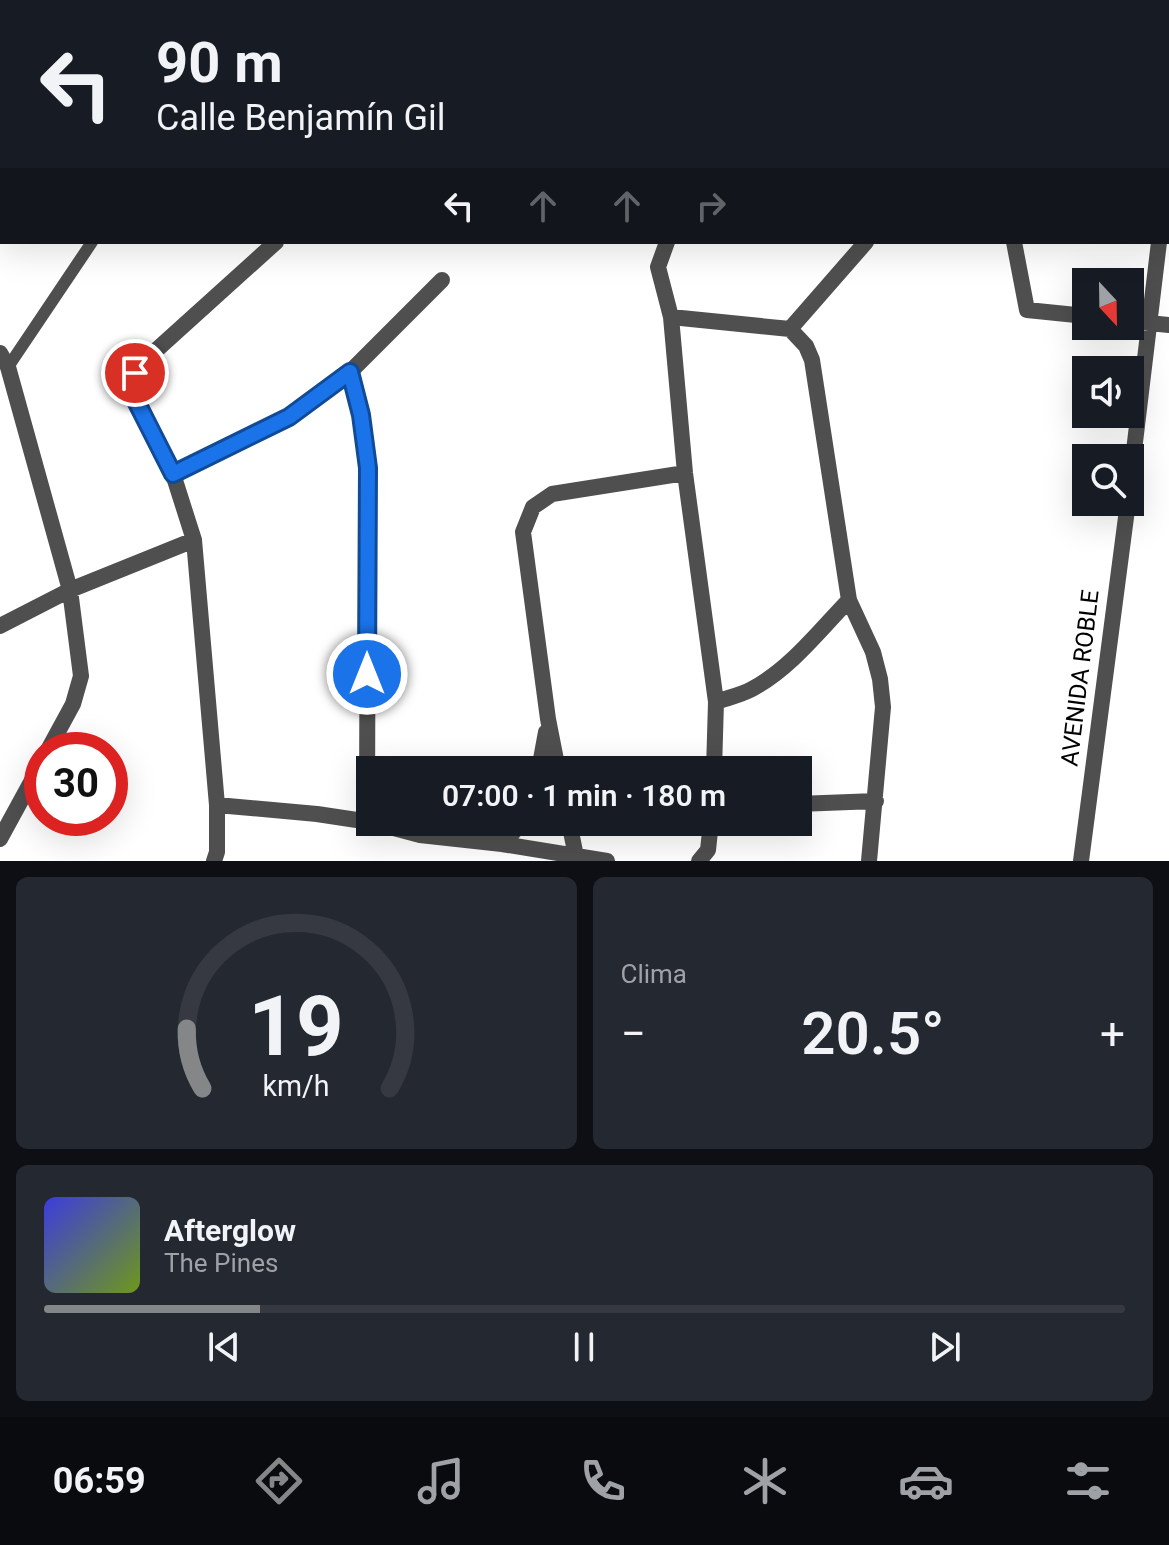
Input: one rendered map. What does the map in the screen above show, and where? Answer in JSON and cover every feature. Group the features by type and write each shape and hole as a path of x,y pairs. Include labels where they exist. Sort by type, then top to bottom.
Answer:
{"street":[{"path":"214,861 217,852 217,805 194,540 173,474 132,388 135,373 142,363 274,244"},
{"path":"666,244 658,267 671,317 685,473 716,702 714,756"},
{"path":"790,329 864,244"},
{"path":"1014,244 1027,310 1072,315"},
{"path":"1135,444 1159,244"},
{"path":"173,474 289,417 350,372 442,280"},
{"path":"671,317 790,329 806,346 812,360 849,600 873,652 880,679 883,707 869,861"},
{"path":"1144,322 1169,325"},
{"path":"4,360 70,590 81,676 73,704 58,732"},
{"path":"350,372 361,415 368,468 369,756"},
{"path":"555,756 523,532 533,507 552,494 685,473"},
{"name":"AVENIDA ROBLE","path":"1081,861 1126,516"},
{"path":"0,626 70,590 194,540"},
{"path":"716,702 752,689 773,674 849,600"},
{"path":"541,756 548,719"},
{"path":"0,839 24,795"},
{"path":"812,803 876,801"},
{"path":"217,805 356,821"},
{"path":"429,836 607,861"},
{"path":"502,844 510,836"},
{"path":"572,836 576,859"},
{"path":"699,861 708,850 710,836"}],"lane":[{"path":"4,360 91,244"}],"route":[{"path":"135,373 132,388 136,401 173,474 289,417 350,372 361,415 368,468 367,674"}]}
